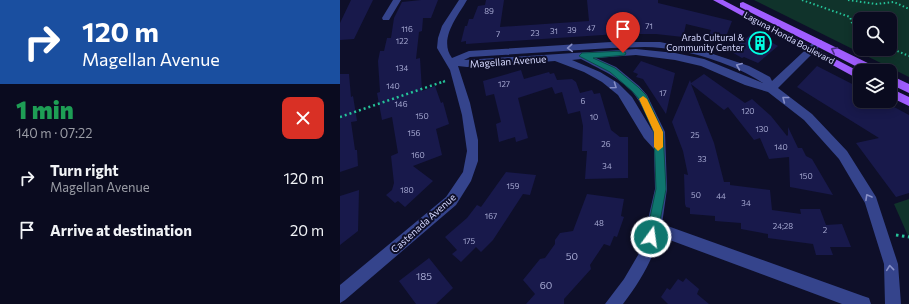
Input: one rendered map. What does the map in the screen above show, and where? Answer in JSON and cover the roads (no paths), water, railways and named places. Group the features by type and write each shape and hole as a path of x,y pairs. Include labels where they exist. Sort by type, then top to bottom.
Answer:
{"main road":[{"name":"Laguna Honda Boulevard","path":"717,0 853,72"},
{"name":"Laguna Honda Boulevard","path":"733,0 861,64"},
{"path":"897,82 908,88"},
{"path":"897,96 909,102"}],"street":[{"path":"386,18 397,0"},
{"name":"Castenada Avenue","path":"340,295 451,201 463,183 472,160 472,143 466,107 457,77 451,62 443,53 442,44 444,33 463,0"},
{"path":"771,88 819,42"},
{"name":"Magellan Avenue","path":"451,62 470,54 611,45 660,45 701,53 720,59 745,69 766,80 771,88 808,117 843,155 871,201 890,264 893,304"},
{"name":"Magellan Avenue","path":"451,62 467,64 636,52 680,57 714,67 758,87 771,88"},
{"path":"582,56 616,73 643,98 659,132 658,146 661,189 654,228 647,253 629,284 613,304"},
{"path":"554,58 594,73 621,91 647,136 658,146"},
{"path":"654,228 863,304"}],"place":[{"name":"Arab Cultural & Community Center","path":"760,43"}]}
